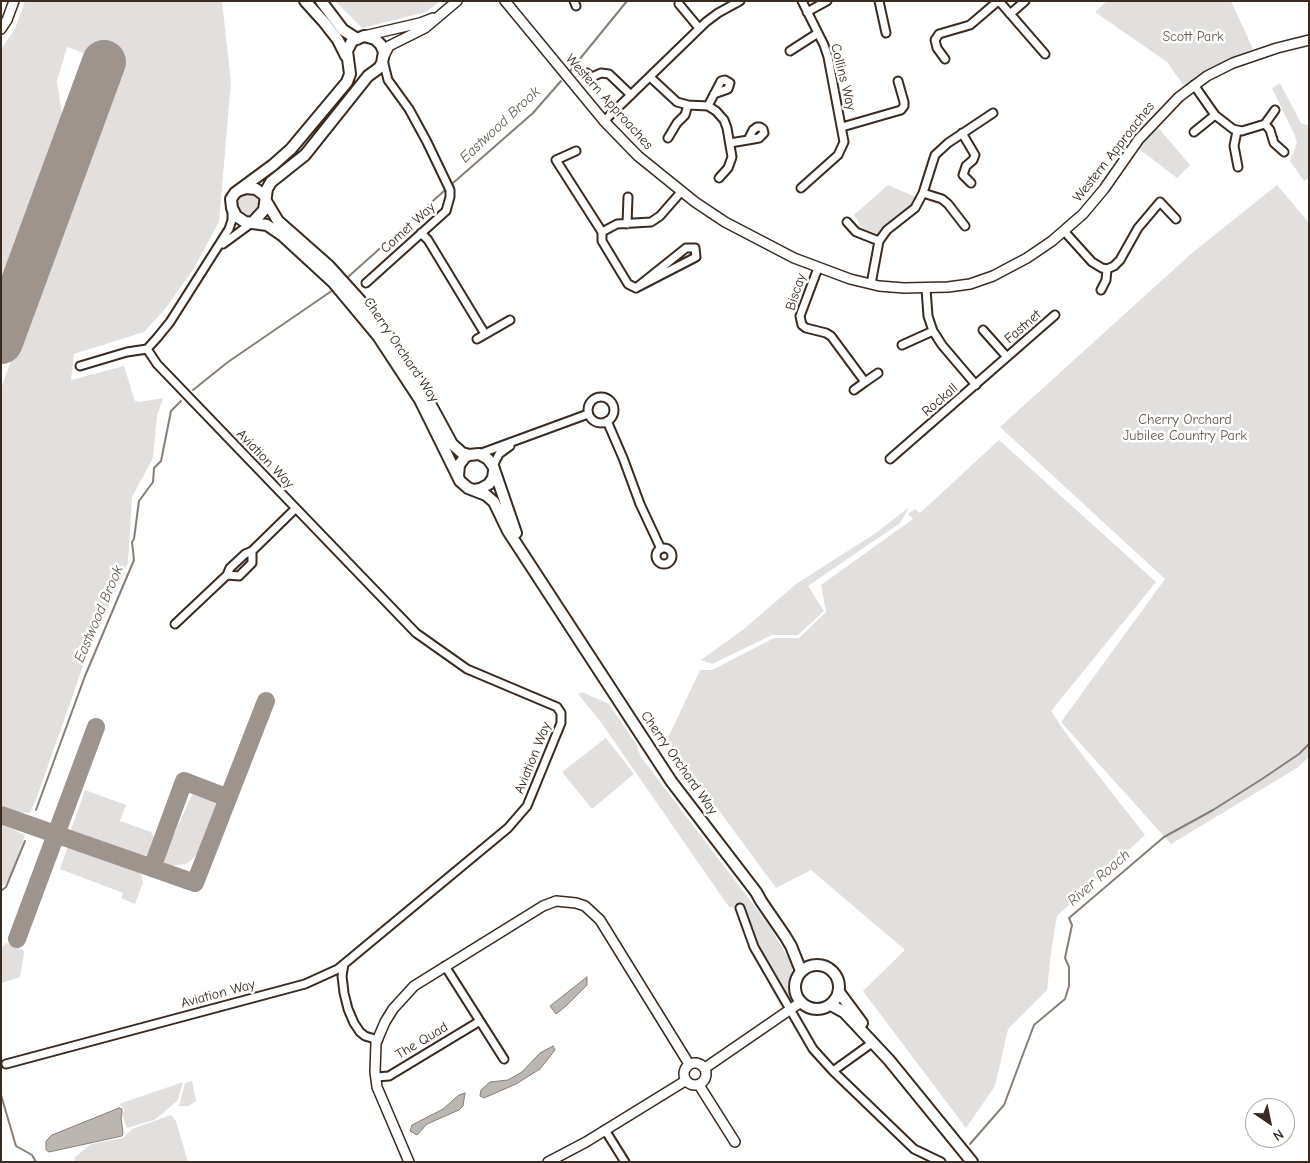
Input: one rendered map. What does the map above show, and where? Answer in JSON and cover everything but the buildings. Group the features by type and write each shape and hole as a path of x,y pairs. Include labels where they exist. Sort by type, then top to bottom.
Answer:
{"main road":[{"path":"305,1 338,40 347,61 350,74 348,82 291,149 273,165 237,191 232,199 232,208 244,222 253,222 262,214 267,189 271,182 304,155 372,73 379,68 383,58 383,49 378,42 372,37 360,37 343,30 321,1"},
{"path":"360,37 348,46 347,61 355,72 360,74 372,73"},
{"path":"237,191 251,188 260,192 266,200"},
{"name":"Cherry Orchard Way","path":"266,200 278,221 329,266 366,307 387,334 414,374 452,444 462,452 488,459 493,468 513,528 534,569"},
{"name":"Cherry Orchard Way","path":"253,222 267,224 283,236 333,282 378,336 414,388 463,485 486,495 494,502 508,531 671,781 756,892 791,946 801,971"},
{"path":"458,476 459,465 474,455"},
{"path":"472,490 480,489 489,484 493,468"},
{"path":"756,892 776,913 800,952 811,965"},
{"path":"839,992 831,1005 818,1010 810,1008 801,1002 795,992 794,985 801,971 811,965 821,964 828,967 838,978 839,992 887,1053 889,1060"},
{"path":"831,1005 844,1012 889,1060 972,1162"}],"street":[{"path":"1,29 7,20 14,1"},
{"path":"383,58 389,46 424,28 457,1"},
{"name":"Western Approaches","path":"505,1 604,121 638,156 681,192 711,213 772,248 818,268 850,279 904,288 926,289 964,285 993,276 1027,258 1064,231 1097,198 1132,147 1149,127 1194,85 1219,69 1258,54 1309,40"},
{"path":"604,121 699,28 718,13 740,1"},
{"name":"Collins Way","path":"801,188 841,150 844,142 828,57 802,1"},
{"path":"807,12 827,1"},
{"path":"879,1 886,33"},
{"path":"945,59 937,48 935,40 937,36 943,32 970,25 998,1 1045,54"},
{"path":"1010,14 1025,1"},
{"path":"679,4 699,28"},
{"path":"360,37 420,23 448,9"},
{"name":"Collins Way","path":"790,50 818,33"},
{"name":"Comet Way","path":"366,283 446,211 450,197 448,187 428,142 409,109 388,80 384,71 383,58"},
{"path":"372,73 388,80"},
{"path":"587,73 592,77 603,73 609,74 631,95"},
{"path":"650,77 673,100 688,106 708,106 716,111 724,120 730,143 731,161 728,168 718,178"},
{"name":"Collins Way","path":"842,127 902,110 904,102 898,81"},
{"path":"1194,85 1215,115 1237,131 1247,131 1265,124 1275,110"},
{"path":"708,106 714,94"},
{"path":"668,138 677,123 685,115 688,106"},
{"path":"872,284 879,241 887,230 915,208 933,158 943,147 994,113"},
{"path":"1194,132 1215,115"},
{"path":"1265,124 1270,130 1274,143 1284,152"},
{"path":"1237,131 1234,146 1238,167"},
{"path":"962,133 975,155 973,160 966,166 962,175 971,183"},
{"path":"730,143 748,140"},
{"path":"576,151 556,160 602,232 602,240 628,284 636,288"},
{"path":"602,232 617,224 646,223 655,220 681,192"},
{"path":"922,192 942,199 965,226"},
{"path":"627,224 628,197"},
{"path":"1064,231 1092,262 1107,269 1114,266 1120,260 1138,228 1160,202 1176,220"},
{"path":"80,366 127,352 147,349 164,330 218,248 232,223 232,208"},
{"path":"218,248 253,222"},
{"path":"847,222 856,232 879,241"},
{"path":"421,233 428,240 485,334"},
{"path":"686,248 695,248 696,257 636,288 686,248"},
{"name":"Biscay","path":"818,268 802,311 800,322 806,328 831,336 865,382"},
{"path":"1101,290 1106,280 1107,269"},
{"name":"Rockall","path":"890,459 976,385 942,345 933,331 928,316 926,289"},
{"name":"Fastnet","path":"976,385 1055,315"},
{"path":"477,339 510,320"},
{"name":"Fastnet","path":"983,330 1007,357"},
{"path":"902,345 933,331"},
{"name":"Aviation Way","path":"6,1064 305,984 338,969 508,828 527,806 561,723 561,713 556,707 467,669 416,633 157,364 147,349"},
{"path":"854,390 878,373"},
{"path":"597,398 605,398 611,402 614,409 612,416 607,422 596,422 588,414 590,402 597,398"},
{"path":"474,455 588,414"},
{"path":"607,422 640,504 661,548"},
{"path":"493,468 499,454 516,441"},
{"path":"175,624 227,575 230,568 245,554 252,551 295,508"},
{"path":"227,575 239,576 252,563 252,551"},
{"path":"409,1162 376,1087 375,1056 378,1040 385,1022 401,998 414,986 543,906 565,901 584,906 605,926 689,1064"},
{"path":"740,908 754,947 814,1049 833,1071 914,1149 940,1162"},
{"path":"344,964 342,976 348,1009 360,1032 365,1036 378,1040"},
{"path":"445,966 504,1060"},
{"path":"705,1068 801,1002"},
{"name":"The Quad","path":"376,1077 389,1076 480,1021"},
{"path":"833,1071 872,1042"},
{"path":"699,1063 705,1068 705,1079 699,1084 692,1085 685,1081 684,1070 689,1064 699,1063"},
{"path":"548,1162 685,1081"},
{"path":"699,1084 735,1142"},
{"path":"605,1130 625,1162"}],"green space":[{"path":"25,1 222,1 231,82 219,222 194,268 165,309 144,332 74,354 71,380 124,366 135,401 163,398 157,416 153,458 132,497 128,563 84,663 30,813 15,812 1,807 1,388 75,187 71,186 116,65 67,47 57,81 63,121 43,174 41,173 11,254 14,256 1,289 1,49 15,29"},
{"path":"335,1 440,1 426,12 362,28"},
{"name":"Scott Park","path":"1107,1 1231,1 1253,49 1202,73 1184,86 1167,62 1095,12"},
{"path":"1280,83 1301,123 1309,126 1309,178 1304,181 1290,161 1297,143 1272,88"},
{"path":"1156,125 1190,165 1177,178 1138,148"},
{"path":"888,185 920,199 879,241 857,229 860,225 854,215"},
{"name":"Cherry Orchard Jubilee Country Park","path":"1277,185 1309,223 1309,757 1297,768 1171,844 1061,722 1165,579 1000,427 1192,253"},
{"path":"246,191 259,193 264,204 253,216 241,212 238,205 240,196"},
{"path":"999,440 1156,582 1051,711 1070,739 1145,835 1057,916 1047,990 1008,1029 995,1086 966,1128 863,991 905,950 811,870 776,888 667,740 700,670 712,670 774,638 799,638 826,612 821,585 913,519 908,514 915,509 920,513"},
{"path":"909,507 900,523 808,586 824,611 798,635 772,635 712,664 701,660 744,629 796,584 876,533"},
{"path":"582,692 609,704 636,744 641,757 768,924 793,966 790,981 793,995 780,1006 753,953 756,945 744,909 729,907 600,721 578,694"},
{"path":"606,738 634,774 592,809 562,772"},
{"path":"85,790 126,805 120,821 151,832 157,843 151,856 145,857 71,830"},
{"path":"199,791 216,797 219,803 200,849 194,858 186,864 168,866 161,863 192,795"},
{"path":"1,824 25,835 11,876 1,887"},
{"path":"68,846 138,871 142,876 143,883 135,904 121,898 123,893 60,869"},
{"path":"6,943 23,950 24,954 20,977 1,983 1,948"},
{"path":"192,1081 196,1101 189,1106 179,1106 185,1083"},
{"path":"183,1082 178,1100 162,1114 154,1120 127,1128 122,1115 125,1110 119,1104"},
{"path":"171,1115 176,1121 188,1162 74,1162 75,1157 91,1144 123,1138 132,1129"}],"shaded area":[{"path":"587,977 587,985 556,1014 550,1006"},
{"path":"553,1046 555,1050 540,1069 516,1084 484,1098 480,1096 481,1090 490,1082 508,1080 522,1072 540,1053"},
{"path":"465,1093 463,1106 459,1110 427,1124 417,1135 410,1131 412,1125 443,1109 459,1095"},
{"path":"119,1108 122,1109 122,1136 49,1152 46,1150 46,1141 52,1135"}],"waterway":[{"name":"Eastwood Brook","path":"570,71 627,1"},
{"name":"Eastwood Brook","path":"453,183 533,113 561,81"},
{"name":"Eastwood Brook","path":"348,277 444,191"},
{"name":"Eastwood Brook","path":"193,390 228,362 333,290"},
{"name":"Eastwood Brook","path":"36,810 85,676 134,560 132,542 139,501 153,482 154,468 161,461 171,411 181,401"},
{"name":"River Roach","path":"970,1144 1004,1105 1034,1025 1065,999 1069,986 1069,967 1065,958 1072,925 1069,918 1164,837 1213,810 1262,779 1299,754 1309,744"},
{"name":"Eastwood Brook","path":"1,891 6,887 25,841"},
{"name":"Eastwood Brook","path":"1,1095 16,1146 32,1155 36,1162"}],"taxiway":[{"path":"1,815 195,883 266,701"},
{"path":"17,939 96,727"},
{"path":"152,868 184,781 228,798"}],"runway":[{"path":"1,342 104,62"}]}
